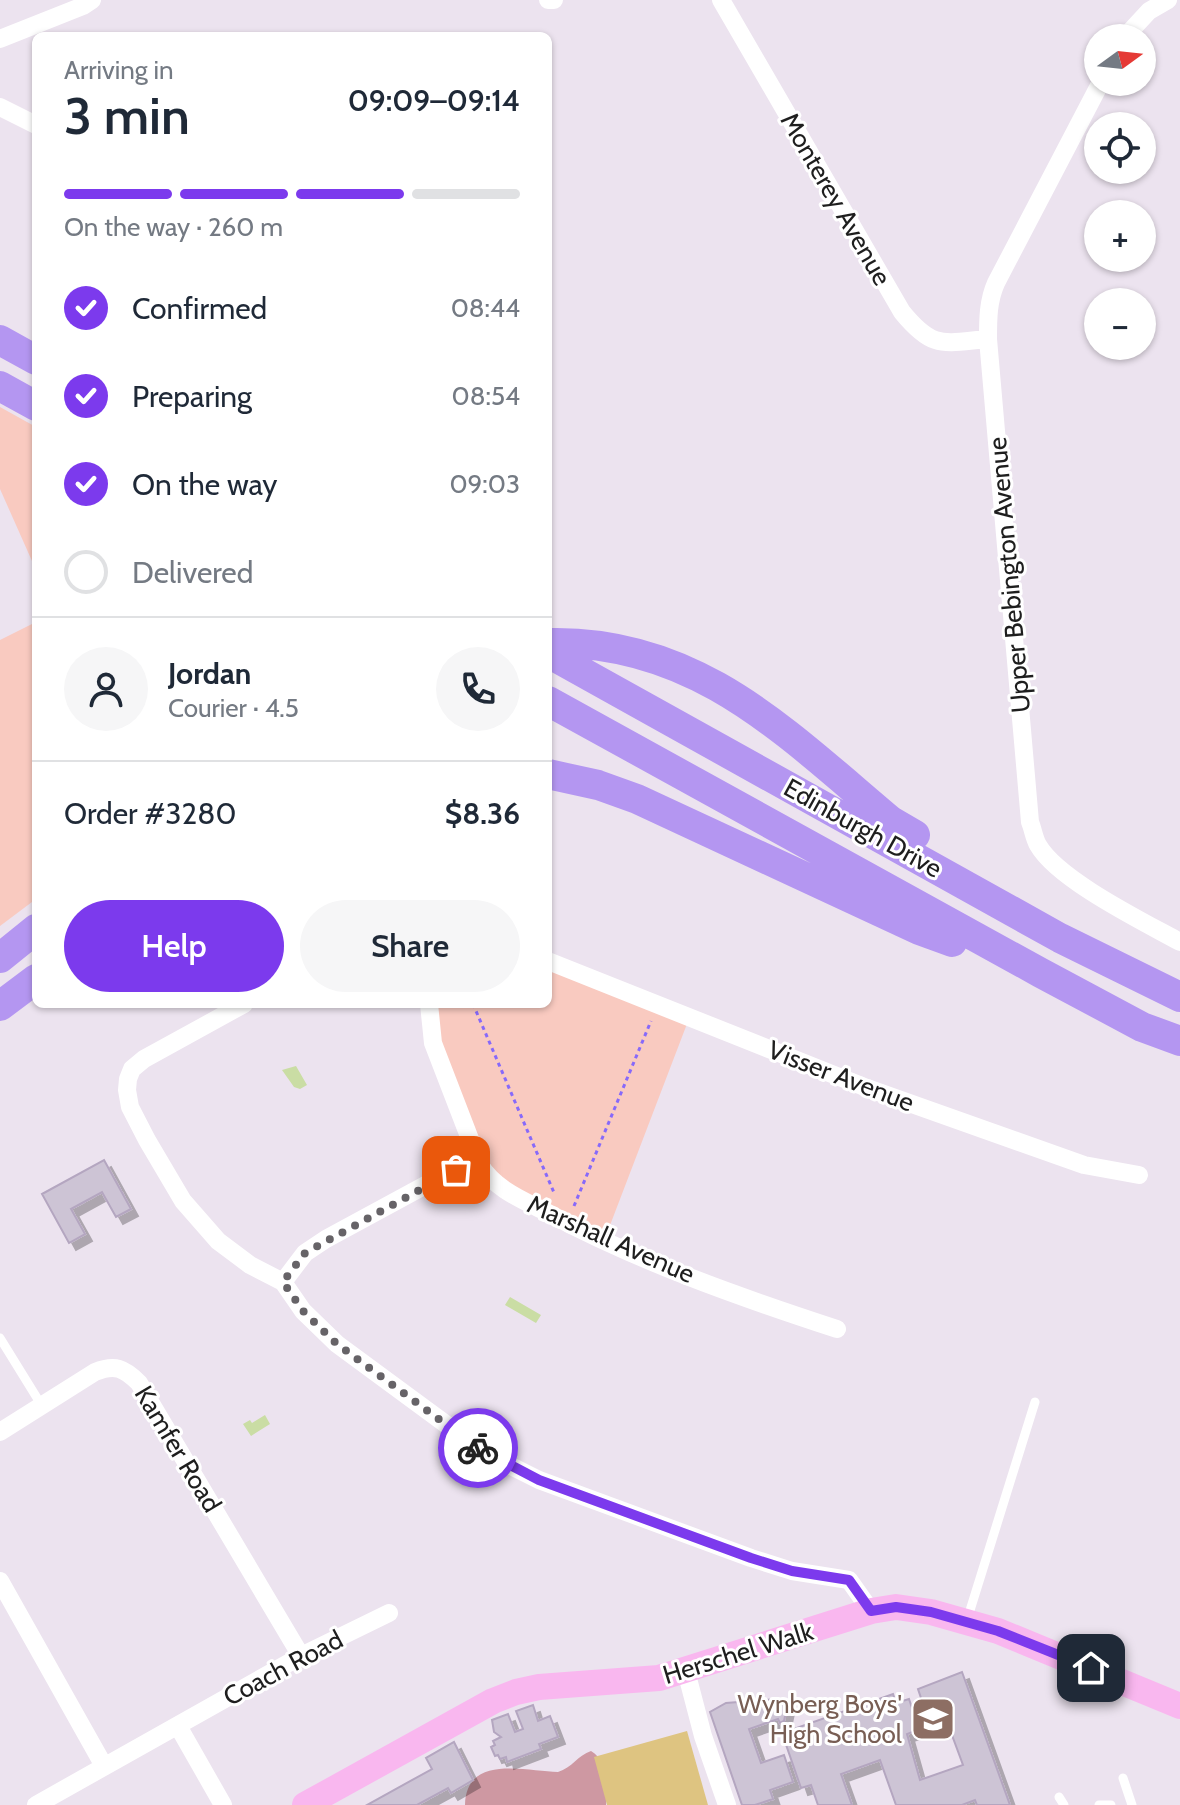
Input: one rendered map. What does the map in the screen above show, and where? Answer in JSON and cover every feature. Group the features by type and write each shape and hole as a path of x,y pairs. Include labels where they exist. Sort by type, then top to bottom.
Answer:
{"highway":[{"path":"0,340 32,358"},
{"path":"0,386 32,404"},
{"path":"552,643 599,644 637,652 706,678 780,729 891,821 959,858 1006,891 1060,938"},
{"name":"Edinburgh Drive","path":"552,655 1060,938 1180,997"},
{"name":"Edinburgh Drive","path":"552,703 1041,973 1142,1027 1180,1041"},
{"path":"552,775 598,785 637,799 919,930 1041,973"},
{"path":"0,958 32,932"},
{"path":"0,1006 32,982"}],"main road":[{"name":"Herschel Walk","path":"305,1805 493,1701 516,1692 539,1687 648,1680 686,1671 871,1611 896,1607 931,1612 998,1631 1180,1706"}],"street":[{"path":"0,39 92,0"},
{"path":"548,0 554,0"},
{"name":"Monterey Avenue","path":"721,0 902,312 919,333 930,339 954,342 988,339"},
{"path":"1137,24 1149,11 1168,0"},
{"name":"Upper Bebington Avenue","path":"1094,96 990,296 988,339 1033,833 1044,853 1081,885 1180,942"},
{"path":"0,107 32,123"},
{"name":"Visser Avenue","path":"552,963 924,1109 1084,1165 1139,1175"},
{"path":"237,1008 144,1059 132,1069 127,1090 130,1107 183,1201 218,1241 250,1265 283,1282 303,1311 337,1344 485,1453 567,1491 751,1558 792,1571 849,1580 871,1611"},
{"path":"283,1282 305,1253 326,1239 444,1175 480,1165 433,1043 429,1008"},
{"name":"Marshall Avenue","path":"480,1165 494,1183 567,1223 657,1264 837,1329"},
{"name":"Kamfer Road","path":"0,1432 95,1372 109,1367 120,1367 129,1372 139,1383 301,1656"},
{"path":"0,1581 104,1766"},
{"name":"Coach Road","path":"36,1805 301,1656 389,1613"},
{"path":"686,1671 703,1736 727,1805"},
{"path":"178,1726 223,1805"}],"lane":[{"path":"0,1338 42,1406"},
{"path":"966,1622 1035,1402"},
{"path":"1123,1778 1132,1805"},
{"path":"1099,1805 1111,1805"}],"path":[{"path":"567,1223 658,1004"},
{"path":"475,1008 567,1223"}],"shaded area":[{"path":"0,407 32,425 32,561 0,489"},
{"path":"32,624 32,902 0,926 0,640"},
{"path":"552,963 690,1016 604,1241 497,1189 431,1017 432,1008 552,1008"},
{"path":"296,1066 307,1085 300,1089 294,1087 282,1070"},
{"path":"510,1297 541,1315 536,1323 505,1305"},
{"path":"265,1415 270,1424 251,1436 243,1424 250,1420 252,1423"},
{"path":"687,1731 708,1805 607,1805 594,1757"},
{"path":"591,1751 604,1768 606,1805 465,1805 468,1789 476,1778 487,1772 516,1769 558,1772"}],"building":[{"path":"104,1160 131,1209 116,1217 102,1192 71,1209 85,1234 69,1243 42,1194"},
{"path":"962,1672 1010,1805 977,1805 975,1800 962,1805 896,1805 880,1760 841,1774 852,1805 818,1805 811,1785 801,1788 782,1733 893,1694 896,1703 909,1699 912,1708 923,1704 918,1689","holes":["943,1711 963,1765 920,1780 907,1734 920,1729 917,1720"]},
{"path":"777,1699 787,1707 784,1721 780,1723 778,1719 749,1729 761,1763 784,1755 793,1782 770,1790 773,1799 755,1805 742,1805 710,1712 726,1703"},
{"path":"533,1705 538,1721 550,1716 558,1737 539,1744 541,1749 507,1762 506,1757 500,1759 498,1755 495,1756 491,1747 495,1745 493,1741 501,1737 494,1732 492,1720 508,1714 515,1732 523,1729 516,1711"},
{"path":"454,1742 473,1780 451,1793 448,1788 417,1805 367,1805 432,1769 426,1758"}],"way so far":[{"path":"456,1170 326,1239 305,1253 283,1282 303,1311 337,1344 478,1448"}],"place":[{"name":"Wynberg Boys' High School","path":"933,1719"}],"route":[{"path":"478,1448 539,1480 751,1558 792,1571 849,1580 871,1611 896,1607 931,1612 998,1631 1091,1668"}]}
